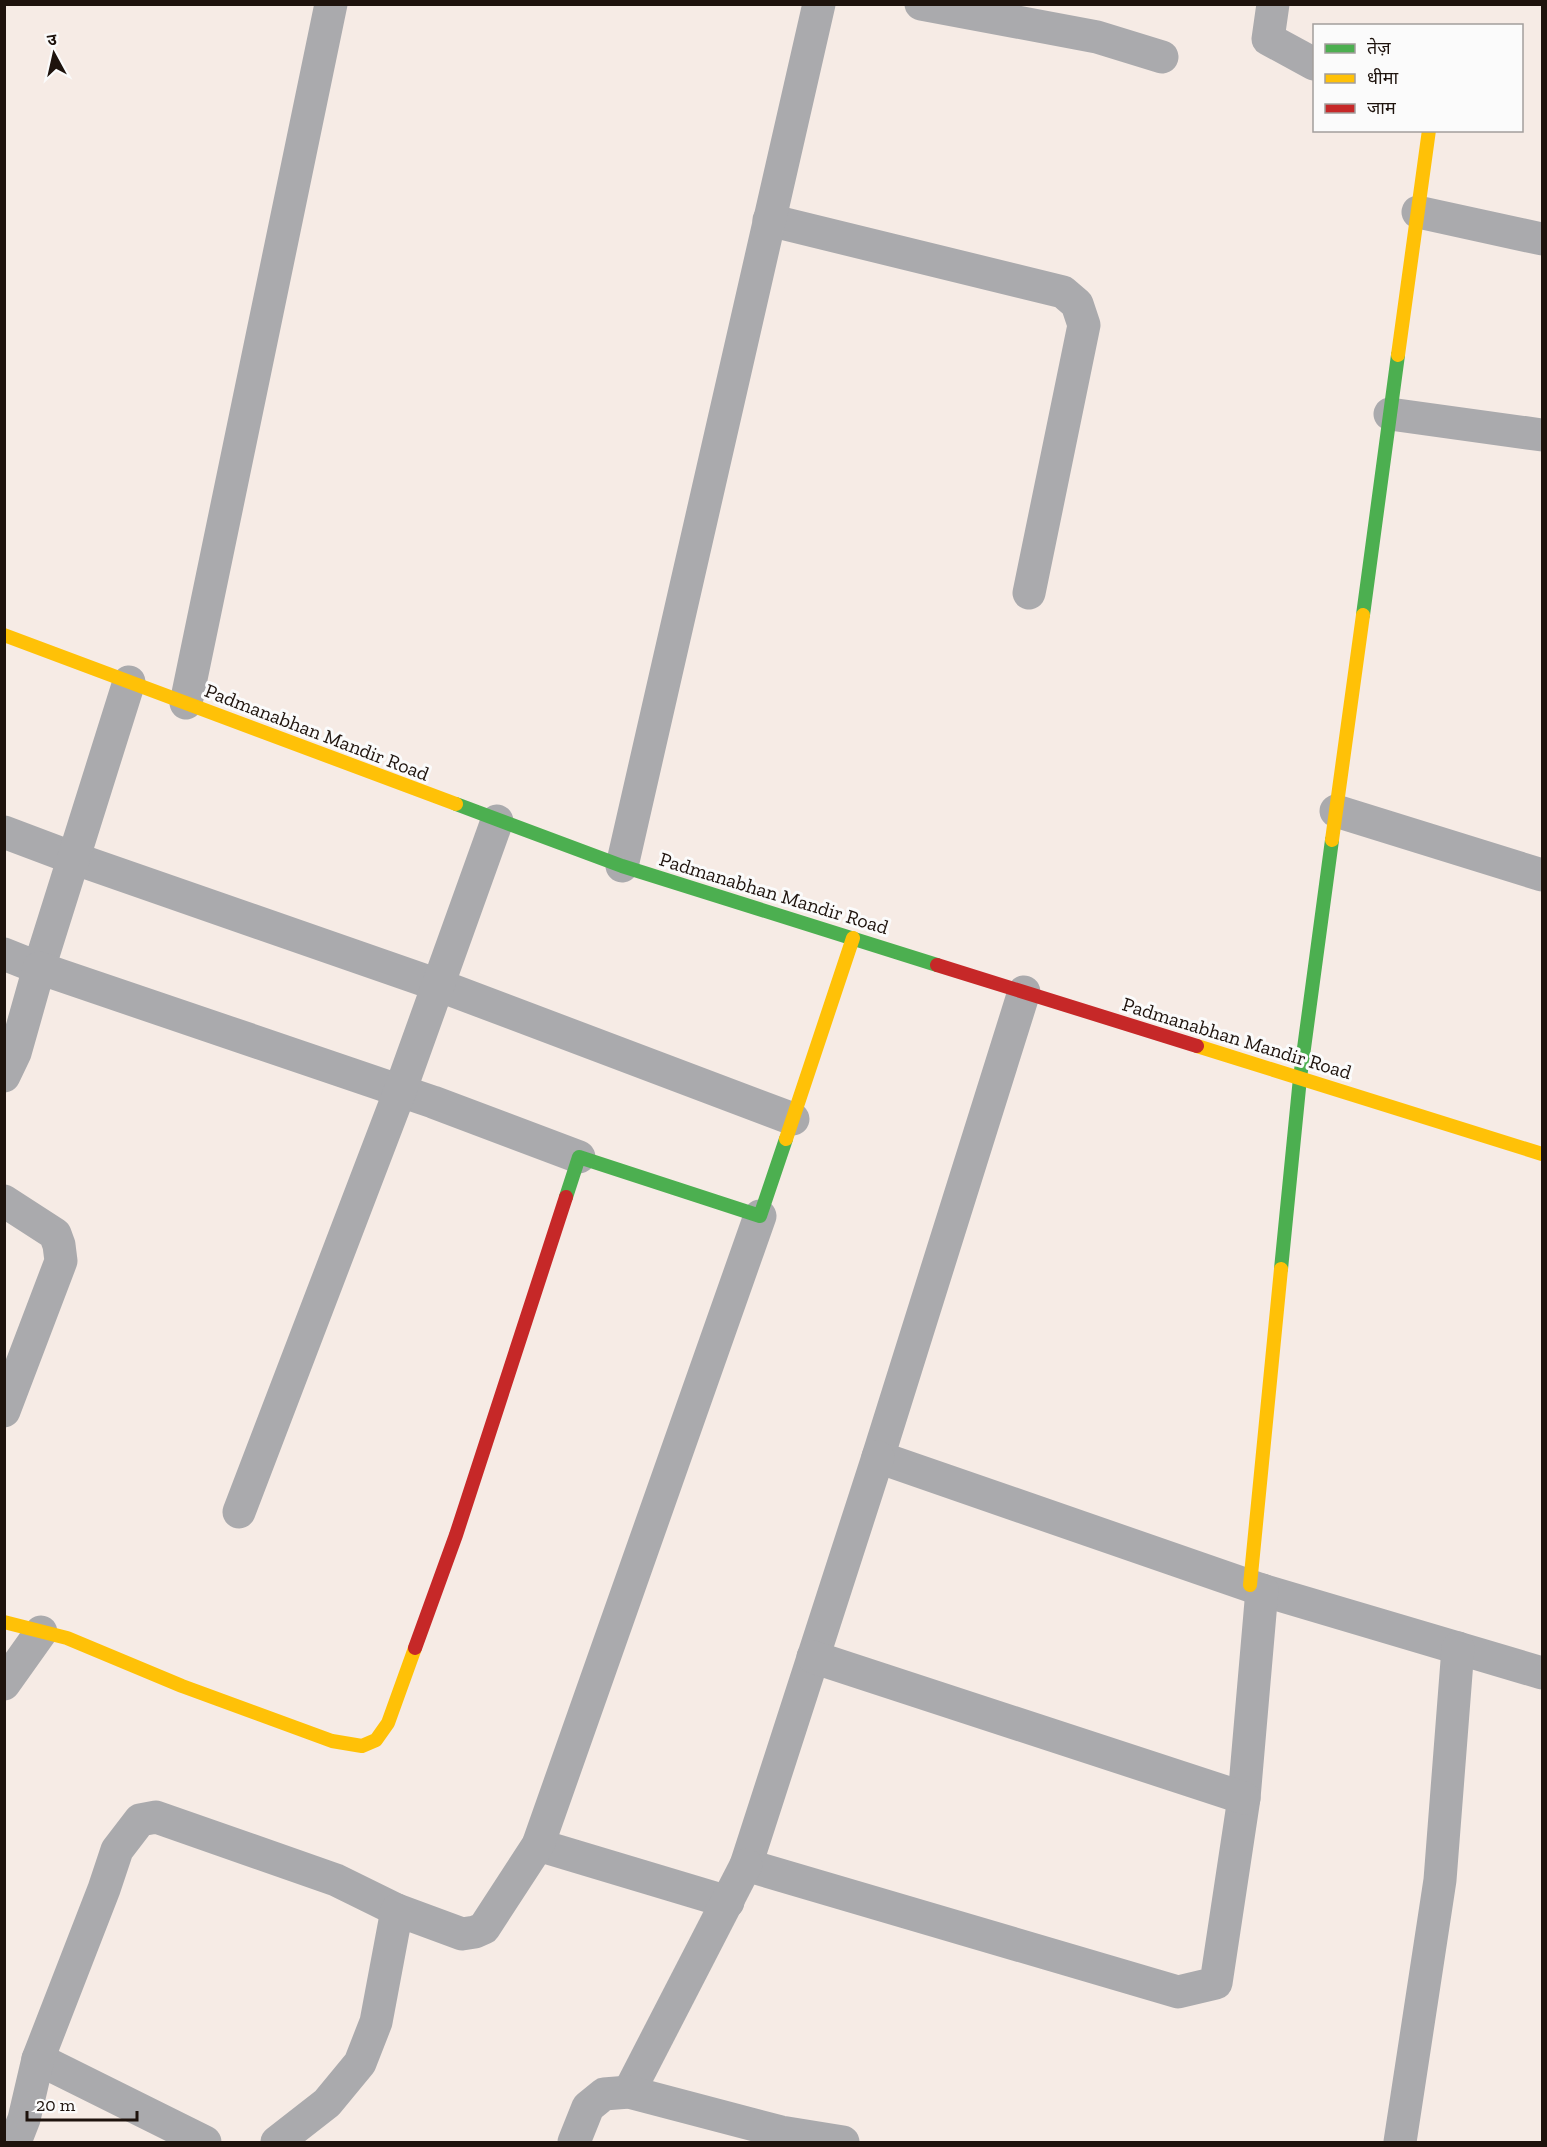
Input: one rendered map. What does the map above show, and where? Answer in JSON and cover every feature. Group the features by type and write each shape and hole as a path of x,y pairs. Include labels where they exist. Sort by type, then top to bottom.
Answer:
{"street":[{"path":"186,703 331,4"},
{"path":"622,866 819,4"},
{"path":"921,4 1097,37 1162,57"},
{"path":"1273,4 1268,39 1313,63"},
{"path":"746,1865 1178,1992 1216,1983 1244,1798 1256,1588 1300,1078 1429,132"},
{"path":"1418,212 1542,238"},
{"path":"769,220 1063,291 1077,304 1084,325 1029,593"},
{"path":"1390,414 1542,435"},
{"name":"Padmanabhan Mandir Road","path":"4,635 622,866 1542,1154"},
{"path":"4,1077 15,1053 39,968 129,682"},
{"path":"1336,811 1542,874"},
{"path":"239,1512 400,1091 498,821"},
{"path":"4,832 438,985 793,1119"},
{"path":"15,2142 24,2119 38,2059 117,1850 140,1820 156,1817 336,1880 397,1910 462,1934 484,1928 538,1845 760,1216 854,938"},
{"path":"4,954 400,1091 579,1157 760,1216"},
{"path":"628,2092 746,1865 878,1457 1024,992"},
{"path":"4,1622 68,1638 182,1686 332,1741 362,1746 376,1740 388,1723 456,1534 579,1157"},
{"path":"4,1201 55,1234 61,1261 4,1411"},
{"path":"878,1457 1256,1588 1542,1673"},
{"path":"4,1684 41,1632"},
{"path":"1400,2142 1440,1880 1458,1648"},
{"path":"813,1657 1244,1798"},
{"path":"538,1845 728,1902"},
{"path":"277,2142 327,2103 360,2063 376,2022 397,1910"},
{"path":"38,2059 205,2142"},
{"path":"574,2142 588,2107 604,2094 628,2092 779,2137 843,2142"}],"traffic: fast":[{"path":"1363,615 1398,355"},
{"path":"456,804 622,866 937,965"},
{"path":"1281,1269 1300,1078 1332,840"},
{"path":"566,1197 579,1157 760,1216 786,1139"}],"traffic: slow":[{"path":"1398,355 1429,132"},
{"path":"1332,840 1363,615"},
{"path":"4,635 456,804"},
{"path":"786,1139 853,938"},
{"path":"1197,1046 1542,1154"},
{"path":"1250,1585 1281,1269"},
{"path":"4,1622 67,1638 182,1686 332,1741 362,1746 376,1740 388,1723 415,1648"}],"traffic: jam":[{"path":"937,965 1197,1046"},
{"path":"415,1648 456,1535 566,1197"}]}
